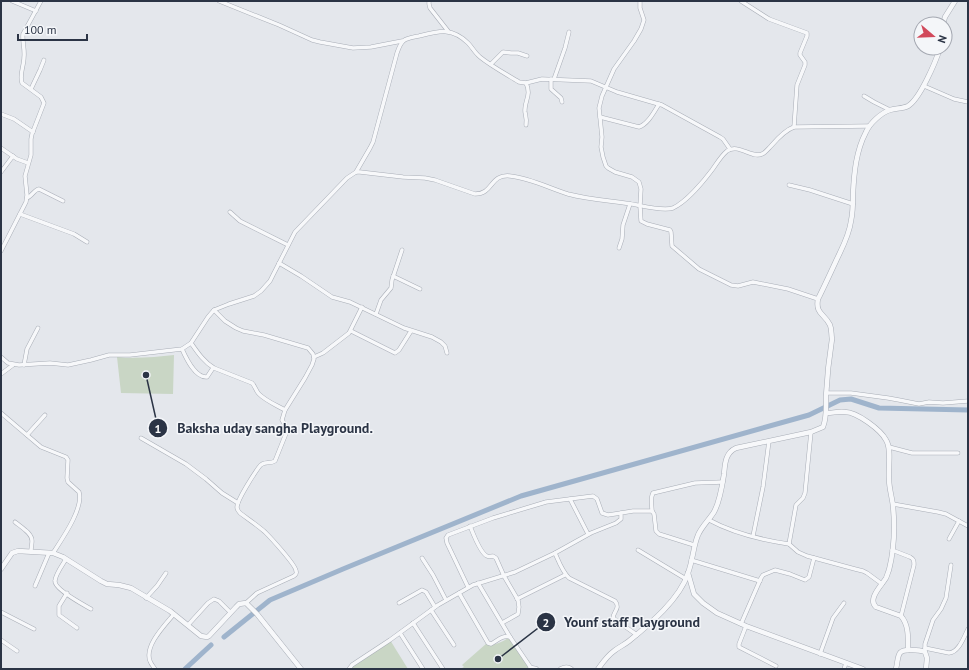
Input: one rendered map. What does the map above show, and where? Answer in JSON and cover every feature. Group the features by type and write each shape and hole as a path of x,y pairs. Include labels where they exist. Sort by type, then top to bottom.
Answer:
{"street":[{"path":"12,1 36,11"},
{"path":"1,251 25,205 27,198 25,180 26,170 31,155 32,132 44,103 41,97 22,83 21,80 24,56 23,37 25,30 41,1"},
{"path":"219,1 312,40 326,44 353,48 371,47 403,41 428,33 441,31 457,34 469,44 480,57 519,82 526,83 542,79 591,81 659,104 720,137 730,149"},
{"path":"429,1 430,8 448,32"},
{"path":"640,1 640,8 644,20 641,29 614,69 600,102 599,108 602,137 601,151 606,166 610,170 632,177 639,182 641,189 641,221 670,230 672,246 699,269 730,285 738,286 753,282 788,289 818,299"},
{"path":"741,1 769,19 807,33 800,53 805,65 797,85 794,127"},
{"path":"946,16 954,1"},
{"path":"562,102 560,97 551,89 569,32"},
{"path":"1,357 13,365 50,363 72,364 109,355 130,355 182,349 191,343 214,310 254,296 261,291 270,281 295,232 347,178 356,172 370,148 373,142 400,43 403,41"},
{"path":"491,64 503,52 518,52 528,56"},
{"path":"598,669 608,656 637,635 660,614 676,595 686,579 698,534 709,520 717,505 723,482 726,458 729,452 736,448 811,432 822,427 825,422 827,411 826,394 832,339 828,322 818,309 817,305 818,299 845,243 848,233 851,221 857,157 869,126 890,110 910,104 924,86 937,56"},
{"path":"31,89 44,60"},
{"path":"526,83 529,90 525,112 527,120 526,125"},
{"path":"924,86 954,99 968,102"},
{"path":"864,96 890,110"},
{"path":"600,117 642,127 659,104"},
{"path":"1,114 14,119 32,132"},
{"path":"356,172 403,177 431,178 475,194 484,192 499,176 511,176 585,198 665,209 673,208 679,205 690,195 711,172 720,158 730,149 737,149 756,155 762,154 785,132 794,127 869,126"},
{"path":"1,148 12,156 28,164"},
{"path":"1,172 12,156"},
{"path":"789,185 853,204"},
{"path":"27,198 39,189 63,201"},
{"path":"619,248 622,239 623,225 630,204"},
{"path":"230,212 240,221 288,246"},
{"path":"20,214 74,234 87,242"},
{"path":"376,314 381,300 391,288 393,276 402,250"},
{"path":"279,263 332,297 350,302 404,328 441,342 445,346 447,354"},
{"path":"393,276 420,289"},
{"path":"314,357 323,353 351,331 362,307"},
{"path":"214,310 225,321 236,328 308,348 311,350 314,357 312,365 305,378 285,410 282,420 287,428 287,431 275,461 261,464 237,507 240,513 264,532 290,561 295,567 296,574 257,593 253,596 248,605"},
{"path":"24,365 26,349 38,328"},
{"path":"351,331 395,353 399,350 411,331"},
{"path":"191,343 201,357 213,368 252,383 259,394 285,410"},
{"path":"182,349 194,370 202,377 206,378 213,368"},
{"path":"1,374 13,365"},
{"path":"826,394 850,394 888,398 919,404 929,402 968,402"},
{"path":"827,411 851,413 863,419 883,435 889,447 889,480 893,504 894,535 889,570 886,579 875,595 873,603 876,607 901,616 906,624 908,633 908,650"},
{"path":"1,413 41,447 67,458 69,463 66,475 68,482 77,489 80,494 80,501 76,513 63,537 51,553 35,586"},
{"path":"27,435 45,415"},
{"path":"789,544 796,505 803,498 805,493 811,432"},
{"path":"141,438 186,464 222,493 238,503"},
{"path":"753,536 763,487 769,441"},
{"path":"889,447 912,453 958,453"},
{"path":"694,545 659,534 656,531 654,514 652,511 652,495 656,492 694,484 723,482"},
{"path":"468,587 447,543 446,538 448,535 493,518 546,502 593,496 597,499 602,513 608,515 633,511 652,511"},
{"path":"570,499 588,534"},
{"path":"893,504 946,514 968,526"},
{"path":"348,669 435,607 473,584 515,572 555,553 588,534 616,523 620,519 621,513"},
{"path":"709,520 728,529 789,544 798,552 814,558 863,571 882,584"},
{"path":"949,539 959,521"},
{"path":"15,522 31,537 31,551"},
{"path":"470,526 480,549 487,556 495,556 519,604 518,614 502,623"},
{"path":"638,550 686,579"},
{"path":"892,550 910,557 914,561 901,616"},
{"path":"1,569 14,552 31,551 51,553 66,559 107,584 131,588 174,614 201,636 207,637 239,604 248,605 301,669"},
{"path":"555,553 565,575 573,581 580,583 615,601 618,606 613,618 637,635"},
{"path":"422,558 446,600"},
{"path":"741,624 763,575 774,570 805,580 808,579 814,558"},
{"path":"66,559 56,577 55,584 67,594 91,609"},
{"path":"691,560 760,581"},
{"path":"926,669 925,650 927,639 933,620 941,609 946,598 951,565"},
{"path":"146,598 166,573"},
{"path":"688,573 694,594 703,603 718,613 746,626 863,669"},
{"path":"517,599 565,575"},
{"path":"478,583 510,637 532,669"},
{"path":"399,603 422,590 426,592 435,607"},
{"path":"459,593 488,643 491,644 502,637 510,637"},
{"path":"67,594 59,606 58,615 77,628"},
{"path":"188,625 208,603 214,599 219,601 230,612"},
{"path":"820,654 833,618 844,603"},
{"path":"431,610 454,645"},
{"path":"1,612 34,629"},
{"path":"155,669 149,658 150,646 174,614"},
{"path":"413,623 443,669"},
{"path":"746,626 739,647 776,666"},
{"path":"896,669 901,651 925,650 952,653 956,650 968,629"},
{"path":"400,633 423,669"},
{"path":"1,640 17,651"},
{"path":"844,669 846,663"},
{"path":"561,669 564,667 571,669"}],"green space":[{"path":"174,355 173,394 121,393 117,357 138,358"},
{"path":"510,637 529,669 460,669 464,667 462,665 487,643 496,644"},
{"path":"390,640 408,669 349,669"}],"waterway":[{"path":"224,637 270,600 521,496 809,415 840,400 851,399 879,408 968,410"},
{"path":"185,669 211,645"}],"place":[{"name":"Baksha uday sangha Playground.","path":"146,375"},
{"name":"Younf staff Playground","path":"498,659"}]}
